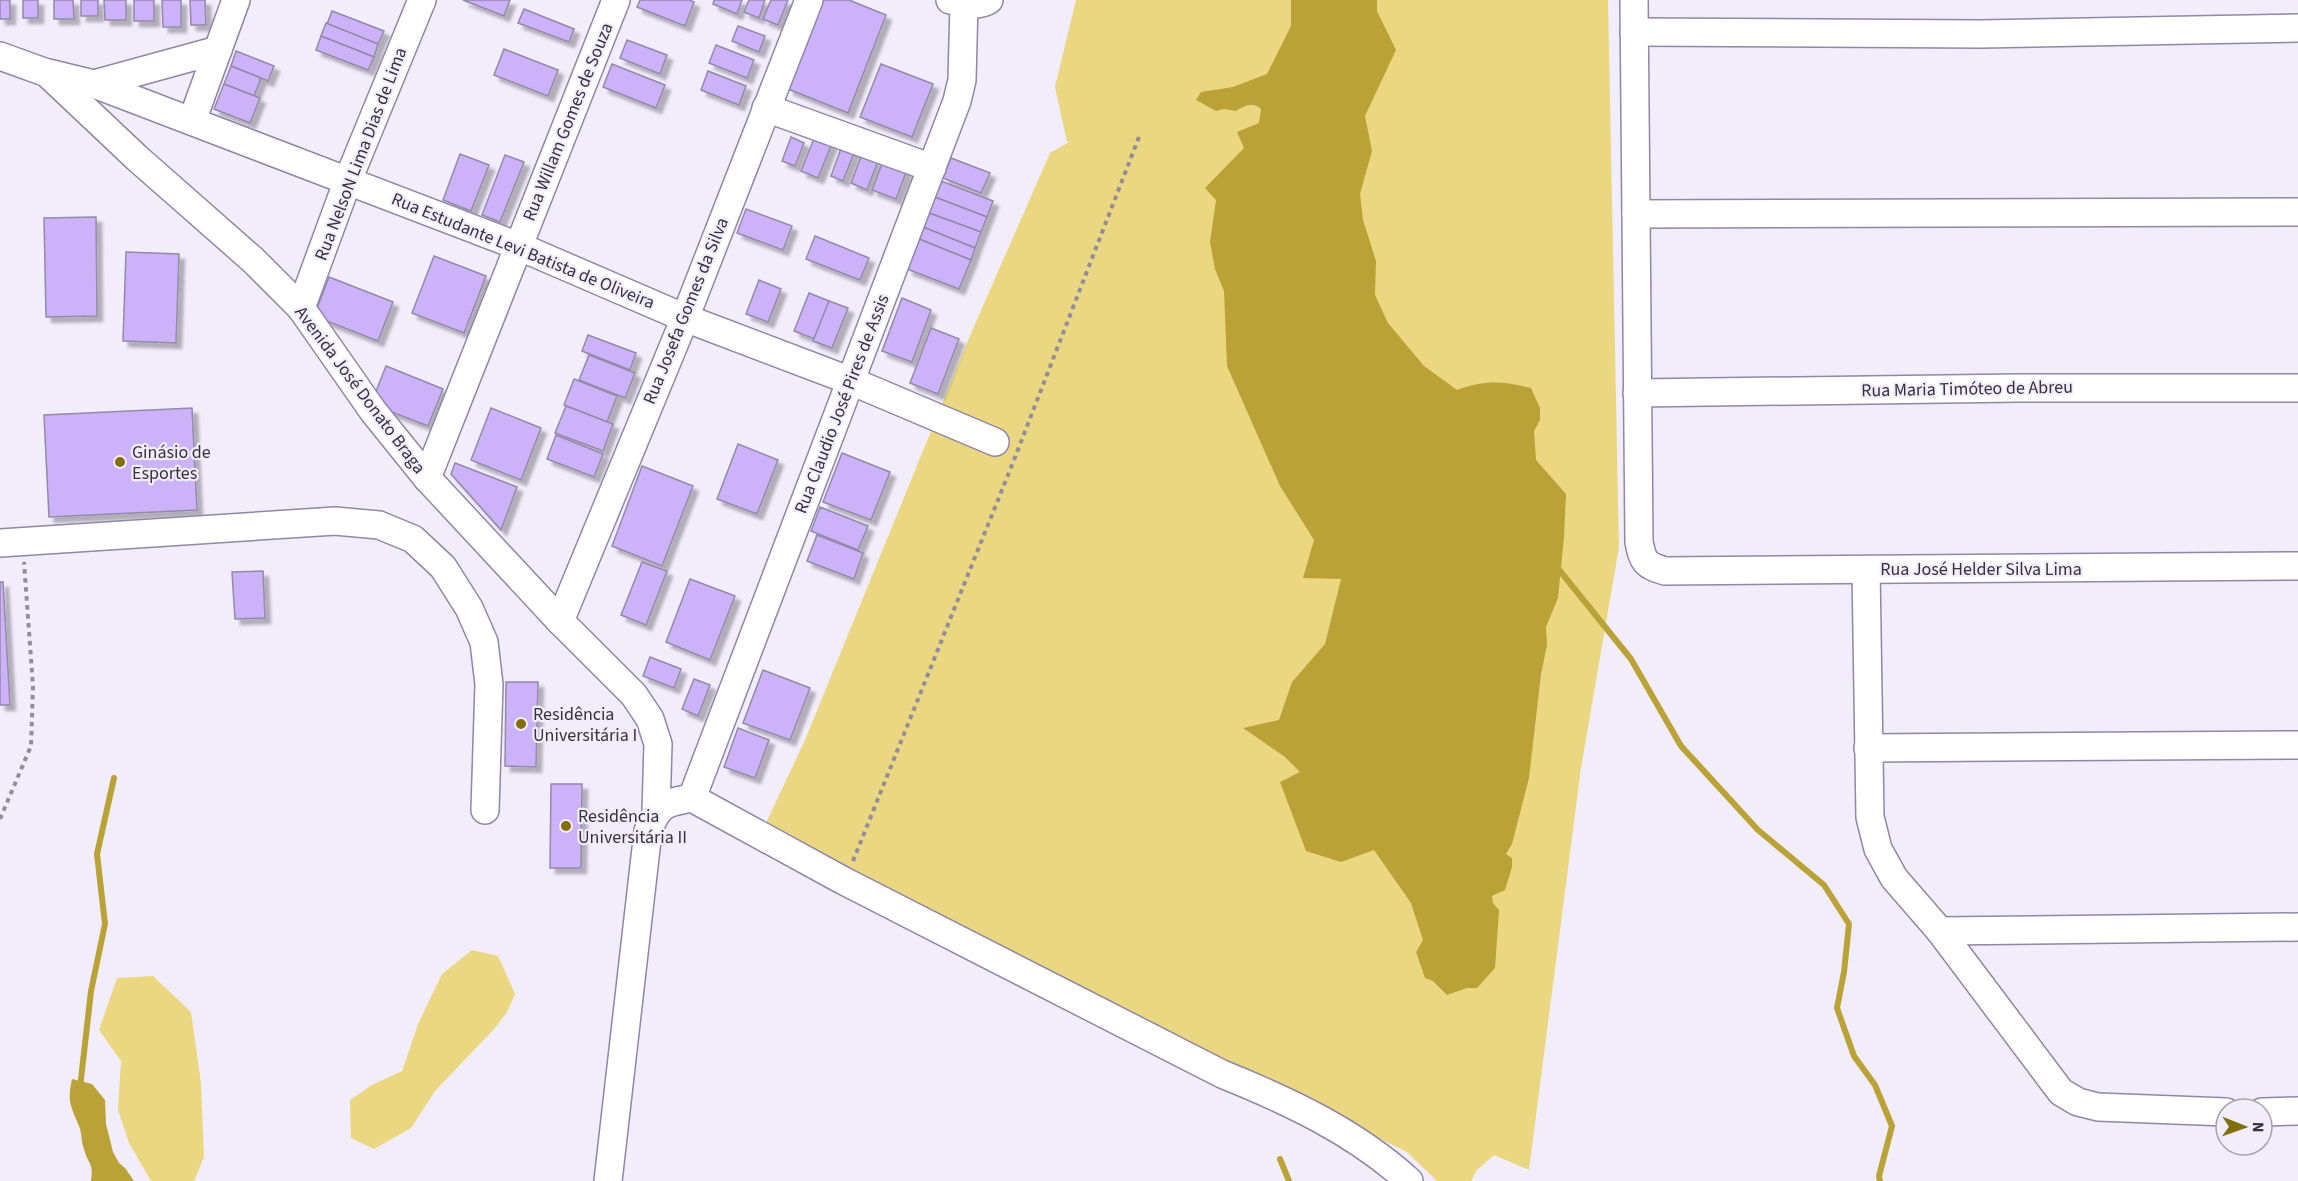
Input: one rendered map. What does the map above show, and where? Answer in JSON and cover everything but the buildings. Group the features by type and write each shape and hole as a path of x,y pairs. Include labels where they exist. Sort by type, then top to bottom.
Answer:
{"street":[{"path":"192,121 236,0"},
{"name":"Rua NelsoN Lima Dias de Lima","path":"301,308 348,180 422,0"},
{"name":"Rua Willam Gomes de Souza","path":"427,478 616,0"},
{"name":"Rua Josefa Gomes da Silva","path":"560,621 685,318 809,0"},
{"path":"1634,0 1637,393"},
{"name":"Rua Claudio José Pires de Assis","path":"692,798 957,101 962,80 968,1"},
{"path":"1634,32 1981,34 2298,28"},
{"path":"94,84 219,50"},
{"name":"Avenida José Donato Braga","path":"0,56 46,73 137,158 253,260 301,308 373,411 427,478 560,621 634,695 650,719 658,744 656,812 648,831 608,1181"},
{"name":"Rua Estudante Levi Batista de Oliveira","path":"46,73 94,84 518,246 685,318 851,381 995,442"},
{"path":"766,108 932,168"},
{"path":"1636,214 2298,212"},
{"name":"Rua Maria Timóteo de Abreu","path":"1637,393 2018,388 2298,388"},
{"name":"Rua José Helder Silva Lima","path":"1637,393 1639,542 1642,557 1650,566 1665,571 2298,566"},
{"path":"11,542 335,521 379,525 413,539 443,567 469,608 484,642 489,684 485,810"},
{"path":"1866,570 1870,817 1878,849 1894,878 1940,931 2061,1092 2078,1102 2098,1107 2214,1112"},
{"path":"1868,748 2298,745"},
{"path":"656,812 672,801 692,798 844,881 1222,1074 1283,1099 1337,1128 1391,1164 1409,1181"},
{"path":"1940,931 2298,927"},
{"path":"2274,1112 2298,1111"}],"path":[{"path":"844,881 1017,454 1139,136"},
{"path":"0,819 31,746 33,686 11,542"}],"shaded area":[{"path":"1076,0 1608,0 1619,547 1581,768 1529,1170 1494,1155 1476,1171 1471,1181 1437,1181 1407,1152 1183,1043 766,823 805,740 969,338 1050,153 1071,141 1067,142 1055,87"},
{"path":"1291,0 1377,0 1377,11 1396,50 1365,116 1372,151 1360,194 1363,220 1376,261 1375,295 1388,323 1424,366 1457,390 1476,384 1494,383 1531,388 1540,408 1540,420 1534,431 1536,460 1566,494 1558,598 1546,627 1547,645 1541,674 1529,778 1512,844 1506,854 1512,858 1512,867 1505,890 1492,896 1493,903 1499,910 1495,968 1477,988 1467,988 1447,995 1433,981 1425,978 1416,952 1423,940 1411,903 1374,850 1341,862 1306,851 1280,782 1300,772 1285,757 1243,728 1279,720 1292,682 1325,644 1341,579 1303,578 1314,540 1280,486 1227,366 1224,291 1215,269 1210,242 1216,200 1205,188 1244,148 1237,132 1259,123 1261,109 1252,105 1236,111 1224,109 1216,111 1196,100 1201,92 1233,87 1267,74 1291,26"},
{"path":"472,950 498,956 515,994 507,1012 495,1028 435,1091 411,1128 374,1149 351,1138 350,1100 372,1085 402,1071 418,1024 442,974"},
{"path":"153,976 191,1012 201,1083 204,1157 194,1181 151,1181 129,1143 118,1110 121,1061 99,1030 117,978"},
{"path":"72,1079 92,1084 105,1100 106,1124 113,1152 134,1181 91,1181 91,1167 71,1104"}],"waterway":[{"path":"1556,566 1631,659 1681,746 1758,830 1824,885 1849,924 1844,972 1837,1008 1854,1056 1875,1085 1892,1126 1879,1176 1880,1181"},
{"path":"80,1088 91,991 105,924 97,854 114,778"},
{"path":"1280,1159 1289,1181"}],"place":[{"name":"Ginásio de Esportes","path":"120,462"},
{"name":"Residência Universitária I","path":"521,724"},
{"name":"Residência Universitária II","path":"566,826"}]}
